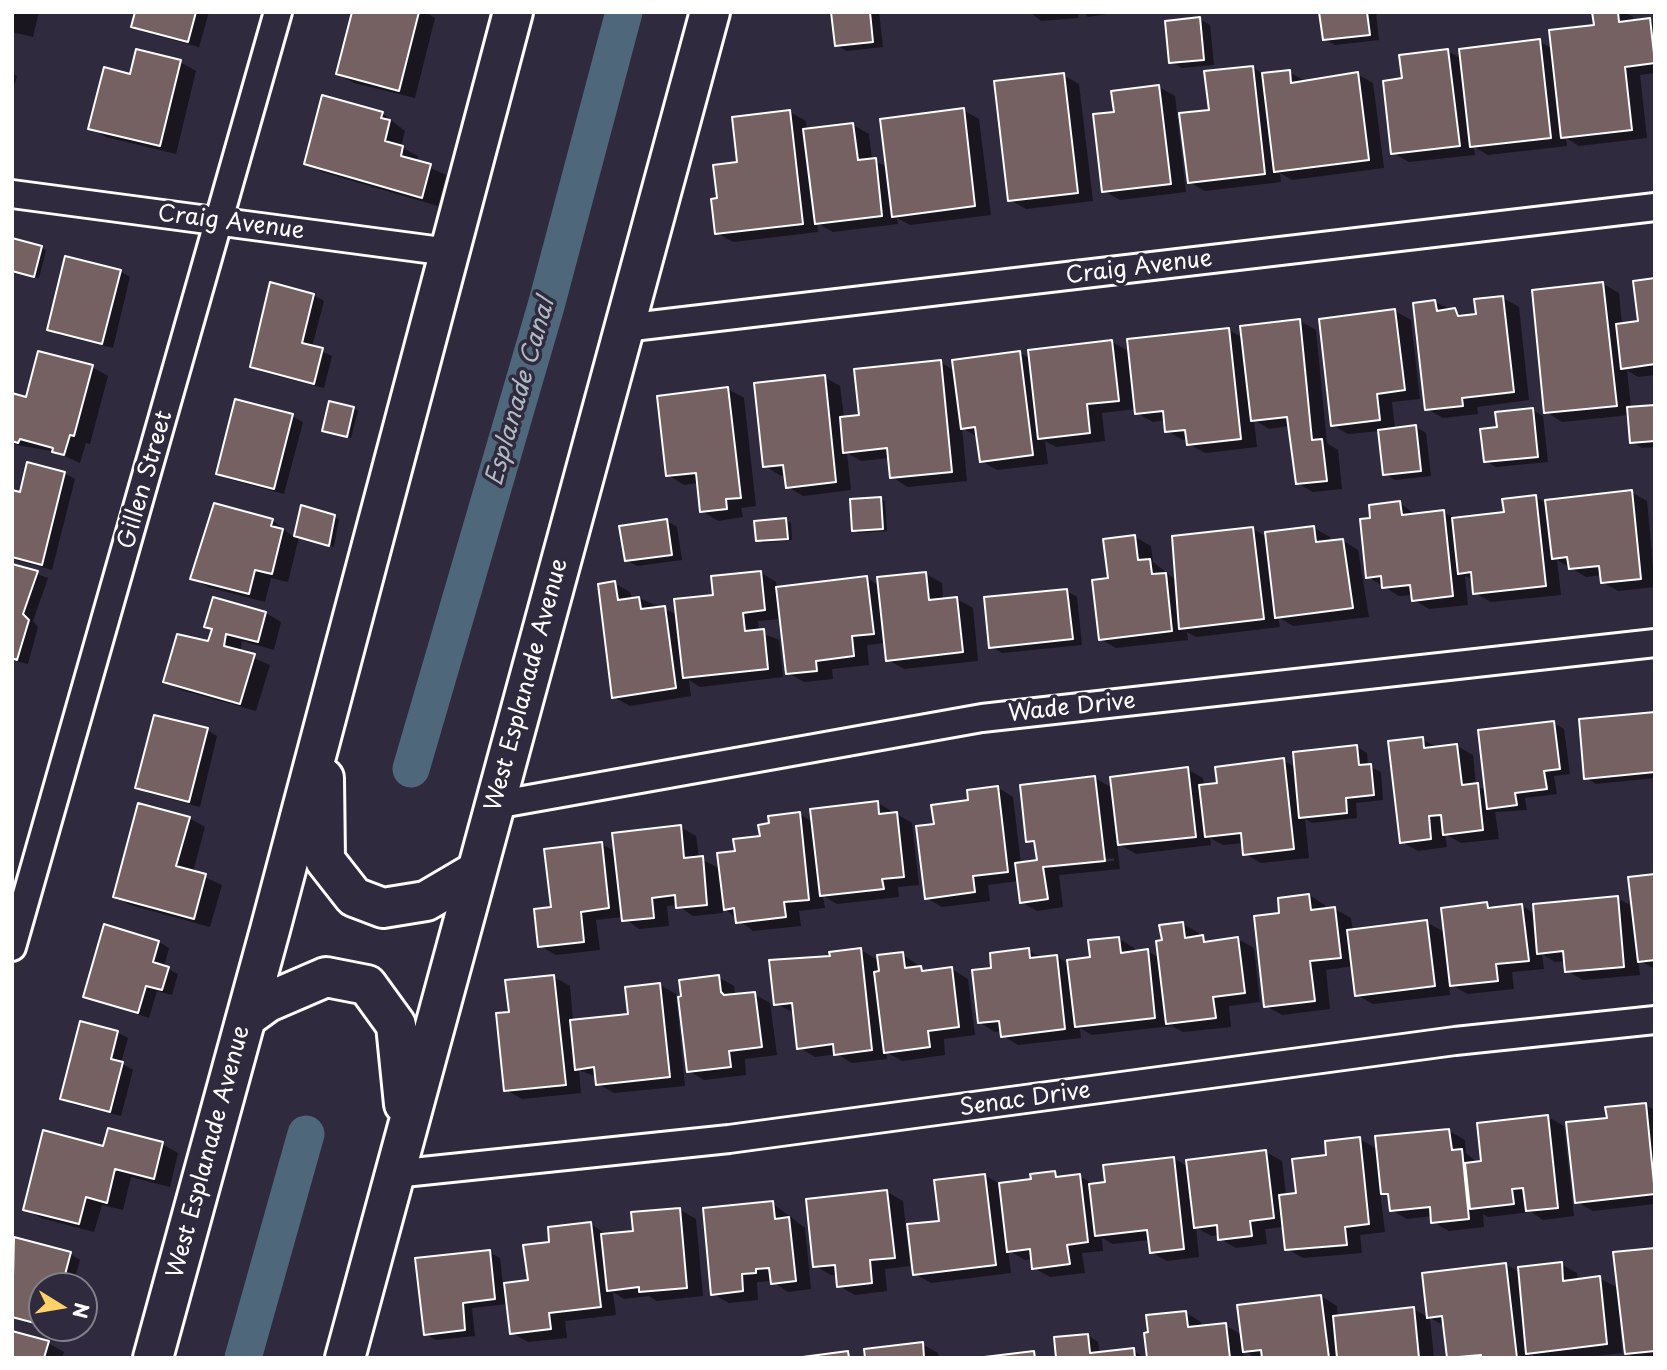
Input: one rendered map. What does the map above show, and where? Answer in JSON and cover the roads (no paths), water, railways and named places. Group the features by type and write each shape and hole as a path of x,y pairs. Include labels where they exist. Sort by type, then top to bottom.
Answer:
{"main road":[{"name":"West Esplanade Avenue","path":"153,1358 513,12"},
{"name":"West Esplanade Avenue","path":"345,1358 710,12"},
{"path":"323,730 325,860 354,897 383,908 426,901 477,871"},
{"path":"246,1018 268,1002 326,977 367,985 396,1025 407,1127"}],"street":[{"name":"Gillen Street","path":"12,947 278,12"},
{"name":"Craig Avenue","path":"12,194 449,252"},
{"name":"Craig Avenue","path":"624,328 1655,207"},
{"name":"Wade Drive","path":"495,805 982,718 1655,643"},
{"name":"Senac Drive","path":"394,1174 729,1139 1455,1041 1655,1020"}],"waterway":[{"name":"Esplanade Canal","path":"411,769 546,306 624,12"},
{"name":"Esplanade Canal","path":"243,1358 306,1134"}]}
